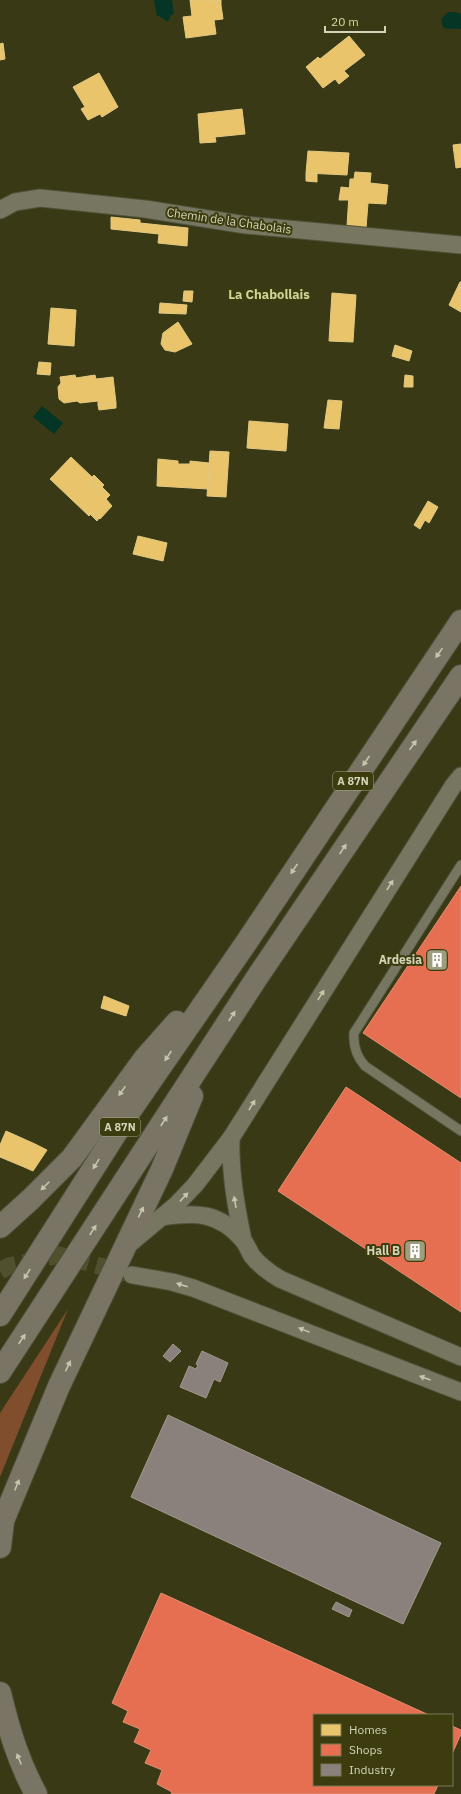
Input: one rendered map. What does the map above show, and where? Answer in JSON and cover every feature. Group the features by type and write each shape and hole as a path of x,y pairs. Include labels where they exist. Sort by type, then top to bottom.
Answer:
{"highway":[{"name":"A 87N","path":"0,1315 130,1111 246,943 461,621"},
{"name":"A 87N","path":"0,1372 211,1048 360,824 461,676"},
{"path":"0,1227 31,1199 72,1158 145,1058 246,943"},
{"path":"0,1548 1,1525 58,1386 162,1169 211,1048"},
{"path":"0,1693 10,1737 26,1776 36,1794"}],"street":[{"name":"Chemin de la Chabolais","path":"0,210 15,202 40,198 145,209 246,226 461,245"},
{"path":"122,1250 176,1205 194,1185 231,1138 453,786 461,776"},
{"path":"231,1138 230,1168 243,1240"},
{"path":"162,1218 186,1214 205,1215 222,1222 243,1240 252,1255 260,1264 280,1279 461,1357"},
{"path":"132,1275 172,1282 193,1288 461,1392"}],"lane":[{"path":"461,865 354,1033 353,1040 357,1054 364,1066 461,1131"}],"shaded area":[{"path":"154,0 172,0 174,14 171,15 168,22 157,16"},
{"path":"448,12 461,14 461,29 448,29 443,27 441,19"},
{"path":"42,406 63,423 54,434 33,417"},
{"path":"68,1309 0,1477 0,1413"}],"building: Homes":[{"path":"190,0 216,0 217,6 221,5 223,19 214,20 216,34 186,38 183,17 192,16"},
{"path":"216,0 221,0 221,5 217,6"},
{"path":"349,36 365,55 344,71 349,76 339,84 335,79 323,88 306,67 318,57 320,59"},
{"path":"3,43 5,59 0,60 0,44"},
{"path":"99,73 118,107 102,117 100,114 88,120 81,109 85,107 73,87"},
{"path":"242,109 245,134 215,137 216,142 200,143 198,114"},
{"path":"461,144 461,167 456,168 453,145"},
{"path":"308,151 349,153 347,175 306,173"},
{"path":"355,172 371,173 370,183 388,185 386,204 368,203 366,228 347,226 350,179 354,179"},
{"path":"306,173 317,174 317,182 306,181"},
{"path":"341,187 350,188 349,200 339,200"},
{"path":"111,217 140,220 140,232 111,229"},
{"path":"140,223 188,228 187,246 158,243 159,234 140,232"},
{"path":"461,282 461,312 449,305"},
{"path":"184,291 193,291 192,302 183,301"},
{"path":"332,293 356,295 353,342 329,341"},
{"path":"160,303 187,305 186,314 159,313"},
{"path":"51,308 76,310 74,346 48,344"},
{"path":"178,322 192,344 175,352 165,350 161,344 163,333"},
{"path":"395,345 412,351 409,361 392,356"},
{"path":"39,362 51,363 50,375 37,374"},
{"path":"75,375 76,378 95,375 96,379 113,377 116,403 98,405 98,401 80,403 77,401 64,403 59,399 58,387 61,383 60,377"},
{"path":"405,375 413,376 413,387 404,387"},
{"path":"328,400 342,401 339,429 324,428"},
{"path":"116,403 116,408 99,410 98,405"},
{"path":"249,421 288,424 286,451 247,448"},
{"path":"210,451 229,452 226,497 207,496"},
{"path":"71,457 93,478 93,486 101,486 110,495 106,499 112,506 100,519 93,512 89,516 50,479"},
{"path":"158,459 178,461 178,464 190,464 190,461 209,463 208,489 157,486"},
{"path":"94,475 104,485 102,487 93,486 92,477"},
{"path":"428,501 438,507 429,523 425,520 420,529 414,525"},
{"path":"93,512 99,518 97,521 91,515"},
{"path":"138,536 167,543 163,561 133,554"},
{"path":"104,996 129,1006 126,1016 101,1008"},
{"path":"6,1131 35,1144 24,1167 0,1157 0,1145"},
{"path":"35,1144 47,1150 33,1171 24,1167"}],"building: Shops":[{"name":"Ardesia","path":"461,886 461,1098 363,1033"},
{"name":"Hall B","path":"346,1087 461,1163 461,1312 278,1191"},
{"path":"161,1593 427,1714 313,1714 313,1786 438,1786 434,1794 171,1794 172,1792 157,1784 162,1770 145,1763 151,1750 134,1742 140,1729 123,1722 128,1711 112,1703"},
{"path":"453,1726 461,1730 461,1734 453,1752"}],"building: Industry":[{"path":"173,1344 181,1351 170,1362 163,1356"},
{"path":"202,1351 228,1363 220,1382 214,1379 206,1398 180,1387 189,1366 196,1369 198,1365 196,1364"},
{"path":"168,1415 441,1543 403,1624 131,1497"},
{"path":"336,1602 352,1610 349,1617 332,1609"}],"tunnel":[{"path":"0,1271 9,1266 59,1255 126,1273"}],"place":[{"name":"Ardesia","path":"437,960"},
{"name":"Hall B","path":"415,1251"}],"district":[{"name":"La Chabollais","path":"269,294"}]}
